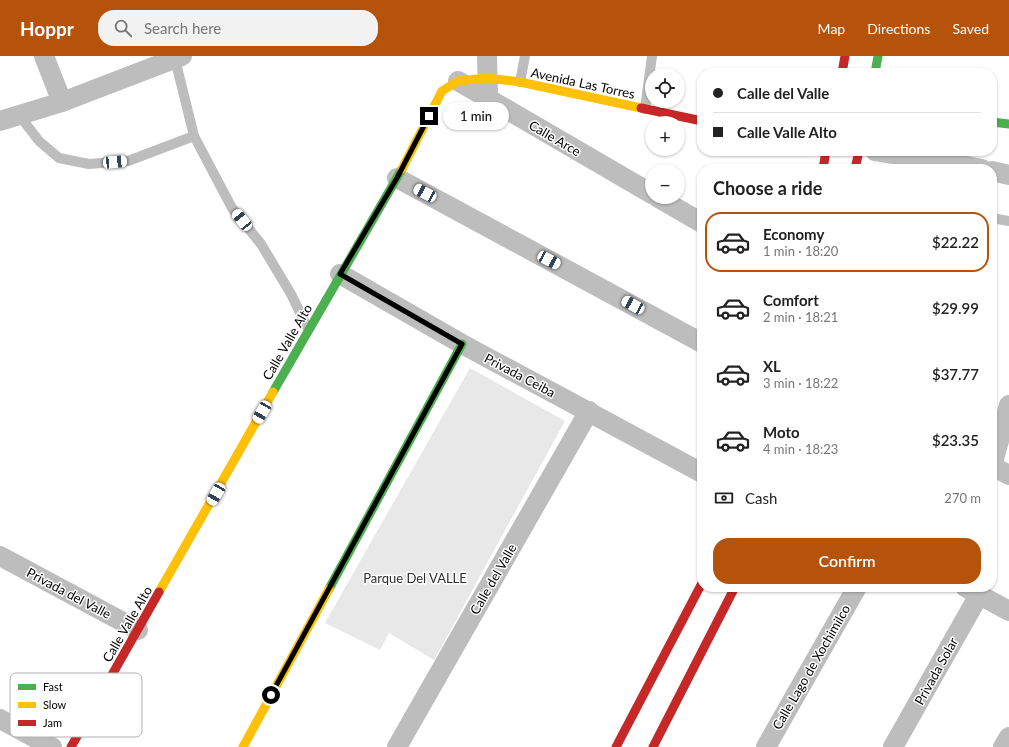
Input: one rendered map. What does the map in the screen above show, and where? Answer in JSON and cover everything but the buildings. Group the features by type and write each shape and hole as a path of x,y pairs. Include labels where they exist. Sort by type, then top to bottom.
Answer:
{"street":[{"path":"44,56 62,102"},
{"path":"487,56 488,99"},
{"path":"843,68 845,56"},
{"path":"876,68 878,56"},
{"path":"0,121 62,102 179,57"},
{"name":"Avenida Las Torres","path":"458,81 487,78 520,82 697,120"},
{"name":"Calle Arce","path":"458,81 645,190"},
{"name":"Calle Valle Alto","path":"113,673 340,274 397,178 442,91 458,81"},
{"path":"997,123 1009,124"},
{"path":"900,156 939,164"},
{"path":"997,172 1009,175"},
{"path":"397,178 697,340"},
{"path":"669,204 697,220"},
{"name":"Privada Ceiba","path":"340,274 462,344 697,470"},
{"path":"243,747 462,344"},
{"path":"997,448 1009,404"},
{"name":"Calle del Valle","path":"396,747 589,412"},
{"path":"997,469 1009,475"},
{"name":"Privada del Valle","path":"0,556 138,630"},
{"path":"616,747 697,592"},
{"path":"653,747 732,592"},
{"name":"Calle Lago de Xochimilco","path":"766,747 854,592"},
{"name":"Privada Solar","path":"893,747 971,592"},
{"path":"974,592 1009,611"},
{"path":"0,719 10,724"},
{"path":"33,737 52,747"},
{"name":"Calle Valle Alto","path":"71,747 77,737"},
{"path":"1003,747 1009,737"}],"lane":[{"path":"520,82 525,56"},
{"path":"645,109 652,56"},
{"path":"179,57 194,136 232,208 261,244 291,294 308,330"},
{"path":"19,115 39,141 59,158 89,164 128,161 194,136"},
{"path":"997,219 1009,221"}],"green space":[{"name":"Parque Del VALLE","path":"470,368 565,421 434,660 389,633 380,650 325,623"}],"traffic: fast":[{"path":"876,68 878,56"},
{"path":"997,123 1009,124"},
{"path":"273,392 402,169"},
{"path":"329,589 462,344"}],"traffic: slow":[{"path":"402,169 442,91 458,81 487,78 520,82 641,108"},
{"path":"159,592 273,392"},
{"path":"243,747 329,589"}],"traffic: jam":[{"path":"843,68 845,56"},
{"path":"641,108 697,120"},
{"path":"824,164 825,156"},
{"path":"856,164 858,156"},
{"path":"113,673 159,592"},
{"path":"616,747 697,592"},
{"path":"653,747 732,592"},
{"path":"71,747 77,737"}],"route":[{"path":"271,695 462,344 340,274 397,178 429,116"}]}
